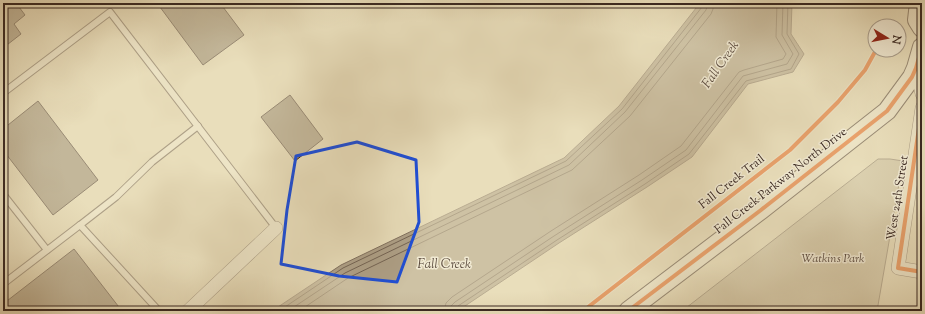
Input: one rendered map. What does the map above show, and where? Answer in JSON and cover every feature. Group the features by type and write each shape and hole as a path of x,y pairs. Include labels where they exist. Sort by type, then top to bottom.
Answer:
{"street":[{"path":"919,3 917,20 922,28"},
{"name":"Fall Creek Parkway North Drive","path":"628,311 761,210 887,111 901,93 916,68 922,47"},
{"path":"916,68 922,94"},
{"name":"West 24th Street","path":"922,108 898,268 922,272"},
{"path":"188,311 276,228"}],"lane":[{"path":"3,93 110,12 276,228"},
{"path":"3,284 116,196 152,162 198,126"},
{"path":"3,194 47,250"},
{"path":"80,225 159,311"}],"highlighted area":[{"path":"357,142 416,160 419,222 397,282 339,276 281,264 287,210 296,156"}],"green space":[{"name":"Watkins Park","path":"878,159 903,161 877,311 682,311"}],"water":[{"name":"Fall Creek","path":"700,3 792,3 791,34 804,54 793,72 748,84 692,157 459,310 272,311 341,265 564,158 619,106"}],"building":[{"path":"3,3 16,3 25,15 14,24 21,34 3,48"},
{"path":"157,3 220,3 244,35 203,65"},
{"path":"290,95 323,139 295,161 261,117"},
{"path":"38,101 98,180 53,215 3,150 3,129"},
{"path":"74,249 122,311 3,311 3,304"}],"cycle path":[{"path":"628,311 761,210 887,111 912,77 922,47"},
{"name":"Fall Creek Trail","path":"583,311 790,150 838,102 865,70 872,58"},
{"path":"922,108 898,268 922,272"}]}
